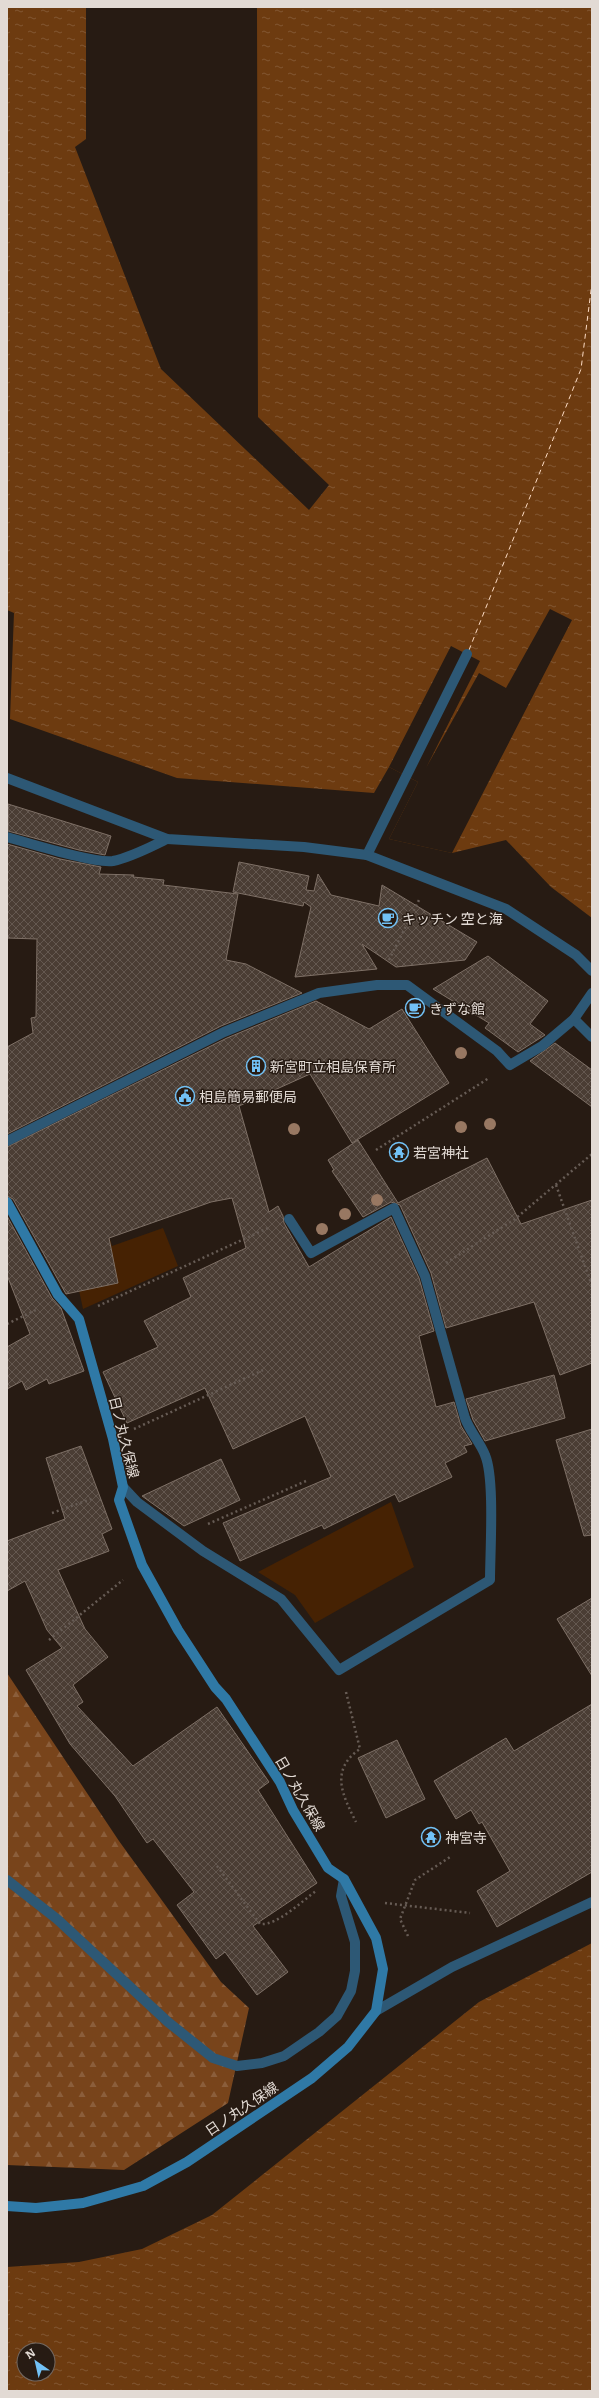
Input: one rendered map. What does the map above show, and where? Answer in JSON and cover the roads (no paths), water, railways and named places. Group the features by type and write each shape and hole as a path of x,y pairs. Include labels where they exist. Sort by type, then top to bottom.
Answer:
{"main road":[{"name":"日ノ丸久保線","path":"7,1202 60,1299 79,1319 113,1439 123,1487 119,1500 142,1565 178,1630 276,1776 293,1810 328,1868 341,1877 376,1938 383,1969 376,2011 348,2047 312,2078 187,2162 143,2186 83,2203 36,2208 7,2206"}],"street":[{"path":"367,855 467,654"},
{"path":"7,778 167,839 304,847 367,855 506,909 576,955 592,970"},
{"path":"7,838 82,857 111,861 137,853 167,839"},
{"path":"7,1141 231,1029 318,993 377,985 407,985 497,1051 510,1064 542,1046 574,1019 592,993"},
{"path":"574,1019 592,1038"},
{"path":"123,1487 137,1502 182,1535 202,1552 281,1599 339,1670 490,1580 490,1476 486,1456 470,1431 464,1418 424,1276 394,1208 311,1253 289,1219"},
{"path":"7,1880 57,1919 168,2022 207,2054 213,2058 237,2066 262,2062 284,2056 319,2032 337,2016 351,1991 355,1971 355,1942 341,1896 341,1877"},
{"path":"376,2011 452,1967 592,1902"}],"water":[{"path":"7,7 86,7 86,139 75,147 161,369 309,510 329,485 258,417 257,7 592,7 592,918 551,887 506,840 452,853 389,839 418,782 389,767 374,793 177,778 10,719 14,613 7,610"},
{"path":"592,1943 592,2391 7,2391 7,2267 79,2262 142,2249 212,2215 479,2002"}],"place":[{"name":"キッチン 空と海","path":"388,918"},
{"name":"きずな館","path":"415,1008"},
{"name":"新宮町立相島保育所","path":"256,1066"},
{"name":"相島簡易郵便局","path":"185,1096"},
{"name":"若宮神社","path":"399,1152"},
{"name":"神宮寺","path":"431,1837"}]}
